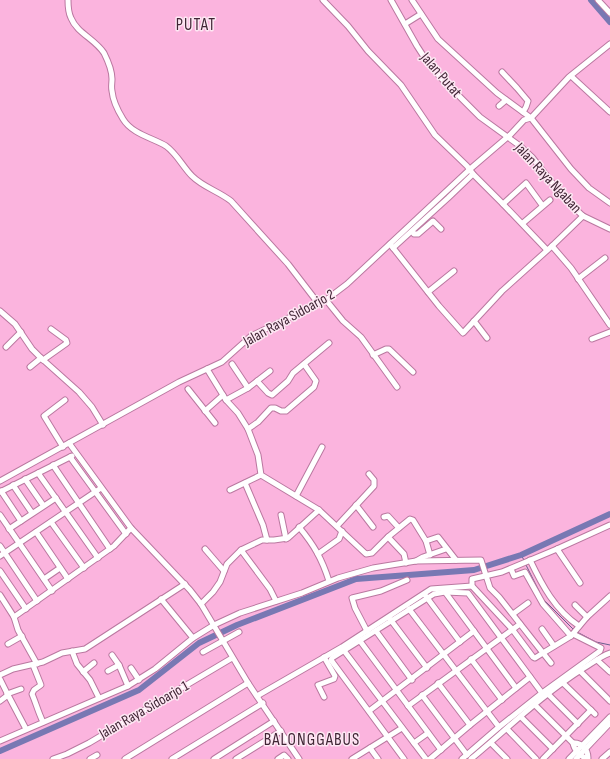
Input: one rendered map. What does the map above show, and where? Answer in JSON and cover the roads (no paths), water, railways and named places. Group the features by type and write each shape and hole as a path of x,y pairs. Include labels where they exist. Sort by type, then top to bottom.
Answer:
{"street":[{"path":"68,0 69,12 74,23 78,29 98,45 107,59 111,70 114,100 123,120 129,126 167,147 174,153 192,176 230,201 288,264 318,303"},
{"path":"323,0 348,26 368,51 401,85 435,135 523,223 547,250"},
{"name":"Jalan Putat","path":"392,0 406,23 420,51 441,78 480,117 510,134"},
{"path":"412,0 438,39 502,103 523,112 531,118 571,169 589,188 610,203"},
{"path":"598,0 610,13"},
{"path":"406,23 421,14"},
{"name":"Jalan Raya Sidoarjo 2","path":"0,481 63,447 70,446 103,424 179,382 208,371 222,362 245,340 256,333 291,318 318,303 327,302 392,246 524,120 531,118 571,76 610,44"},
{"path":"502,72 528,101 523,112"},
{"path":"571,76 610,112"},
{"name":"Jalan Raya Ngaban","path":"510,134 532,157 564,198 583,216 610,229"},
{"path":"471,172 448,198 412,231 392,246 462,333 502,291 583,216"},
{"path":"503,204 525,183 528,184 542,205"},
{"path":"523,223 542,205 550,200"},
{"path":"412,231 414,234 418,234 434,221 441,229"},
{"path":"552,246 571,268 610,325"},
{"path":"578,279 605,258"},
{"path":"428,292 454,271"},
{"path":"327,302 343,321 361,338 397,387"},
{"path":"0,310 21,332 42,359 79,392 92,407 103,424"},
{"path":"474,321 487,338"},
{"path":"30,367 67,343 66,340 51,329"},
{"path":"6,347 21,332"},
{"path":"592,339 610,332"},
{"path":"258,381 268,393 272,394 288,381 293,373 329,342"},
{"path":"373,355 389,349 413,372"},
{"path":"232,364 248,388"},
{"path":"248,429 258,422 271,408 286,411 314,387 316,381 304,364"},
{"path":"208,371 225,398 238,413 248,429 258,455 261,475"},
{"path":"205,411 225,398 248,388 270,371"},
{"path":"188,389 215,423"},
{"path":"63,447 44,416 65,400"},
{"path":"70,446 131,528 185,584 201,604 232,658 299,759"},
{"path":"296,496 322,447"},
{"path":"21,520 1,492 76,454"},
{"path":"70,457 126,534"},
{"path":"53,465 110,549"},
{"path":"38,473 98,558"},
{"path":"337,526 374,486 374,480 369,474"},
{"path":"230,490 261,475"},
{"path":"261,475 319,510 366,554 372,554 388,537 408,520 412,520 426,541 430,555"},
{"path":"25,479 43,505"},
{"path":"245,483 263,525 267,540"},
{"path":"13,485 32,513"},
{"path":"2,555 101,488"},
{"path":"9,529 43,505 56,498"},
{"path":"356,505 373,527"},
{"path":"201,604 213,592 220,582 227,564 241,550 254,543 287,538 319,510"},
{"path":"0,515 52,591"},
{"path":"281,515 287,538"},
{"path":"384,517 388,516 399,528"},
{"path":"51,522 84,568"},
{"path":"298,527 311,541 329,581"},
{"path":"609,527 510,569 486,574 471,580 472,586 512,629 533,657 536,658 572,634 578,626 610,596"},
{"path":"14,617 114,546 131,528"},
{"path":"318,554 340,539 342,531"},
{"path":"36,532 68,579"},
{"path":"388,537 404,554 406,563"},
{"path":"426,541 437,537 456,560"},
{"path":"0,546 2,555 37,601"},
{"path":"205,549 224,571"},
{"path":"416,561 446,549"},
{"path":"557,549 580,583"},
{"path":"241,550 270,589 276,601"},
{"path":"0,741 128,686 139,680 193,638 240,613 302,593 349,574 373,568 416,561 481,559 493,592 499,597 551,662"},
{"path":"529,560 550,598 567,618 578,626"},
{"path":"44,579 60,568"},
{"path":"469,757 499,726 600,651 600,648 572,634 544,604 525,572 514,576 510,569"},
{"path":"0,571 26,609"},
{"path":"367,631 352,598 381,591 407,580"},
{"path":"0,675 13,669 43,662 62,653 85,649 185,584"},
{"path":"257,696 324,657 360,642 390,619 425,596 435,593 465,589 472,586"},
{"path":"404,759 331,660 367,631 409,609 434,588 465,589 542,693"},
{"path":"446,592 516,688"},
{"path":"0,595 14,617 35,664 41,685 34,690 32,694 43,722"},
{"path":"425,596 460,642"},
{"path":"161,600 193,638"},
{"path":"513,614 528,603"},
{"path":"575,605 587,617"},
{"path":"409,609 499,726"},
{"path":"390,619 427,668"},
{"path":"408,706 520,624"},
{"path":"542,629 554,646"},
{"path":"376,631 412,680"},
{"path":"369,712 474,631"},
{"path":"203,652 222,640 239,632"},
{"path":"8,644 22,636"},
{"path":"360,642 441,750"},
{"path":"343,649 426,759"},
{"path":"72,651 77,664 90,680 99,698"},
{"path":"462,759 469,757 491,743 548,694 605,654 610,653"},
{"path":"112,655 119,665 128,686"},
{"path":"324,657 335,676 334,679 318,685 324,696"},
{"name":"Jalan Raya Sidoarjo 1","path":"53,759 68,757 232,658"},
{"path":"471,659 502,700"},
{"path":"597,660 610,672"},
{"path":"83,672 94,663"},
{"path":"108,671 119,665"},
{"path":"131,668 139,680"},
{"path":"580,671 610,701"},
{"path":"430,759 530,677"},
{"path":"0,680 26,729"},
{"path":"125,759 248,683"},
{"path":"438,683 470,725"},
{"path":"543,759 578,724 593,712 563,683"},
{"path":"0,701 8,695 21,689"},
{"path":"548,694 578,724"},
{"path":"422,695 469,757"},
{"path":"172,759 263,703"},
{"path":"535,705 573,743 578,755 589,758 588,752 584,748 575,742 573,743"},
{"path":"569,759 578,755 610,716"},
{"path":"521,717 553,749"},
{"path":"214,759 274,721"},
{"path":"584,748 610,724"},
{"path":"354,759 402,728"},
{"path":"507,729 536,759"},
{"path":"236,759 281,731"},
{"path":"414,743 428,733"},
{"path":"491,743 507,759"},
{"path":"370,748 378,759"},
{"path":"602,759 610,752"},
{"path":"90,759 97,755"},
{"path":"278,759 284,755 288,759"}],"waterway":[{"path":"591,0 610,22"},
{"path":"0,751 139,690 199,643 237,625 356,579 474,570 521,555 610,514"},
{"path":"521,555 524,560"},
{"path":"526,565 539,591"},
{"path":"543,599 573,629"},
{"path":"577,632 596,642 610,645"}],"district":[{"name":"PUTAT","path":"196,25"},
{"name":"BALONGGABUS","path":"312,740"}]}
